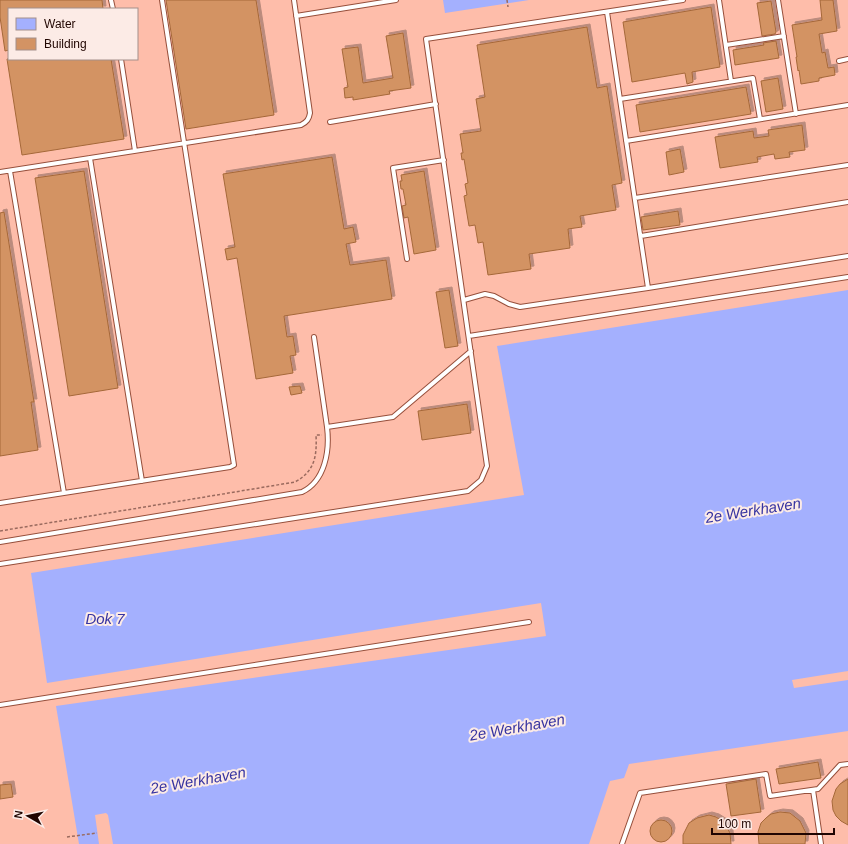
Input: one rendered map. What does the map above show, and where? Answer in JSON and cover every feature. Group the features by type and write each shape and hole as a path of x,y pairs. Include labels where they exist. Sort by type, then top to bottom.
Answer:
{"lane":[{"path":"0,503 230,467 234,464 162,0"},
{"path":"0,172 301,125 309,119 310,113 294,0"},
{"path":"296,16 396,0"},
{"path":"0,564 468,490 482,480 487,466 426,39 683,0"},
{"path":"719,0 731,81"},
{"path":"778,0 796,114"},
{"path":"607,12 648,288"},
{"path":"726,45 784,36"},
{"path":"839,61 848,59"},
{"path":"120,60 135,151"},
{"path":"620,99 754,78 760,119"},
{"path":"330,122 436,104"},
{"path":"626,141 848,105"},
{"path":"90,158 142,481"},
{"path":"406,259 394,168 444,160"},
{"path":"635,198 848,165"},
{"path":"10,171 64,493"},
{"path":"640,236 848,202"},
{"path":"464,300 485,294 494,296 509,304 520,306 648,288 848,256"},
{"path":"469,336 848,277"},
{"path":"0,542 302,492 312,486 320,476 325,458 328,434 314,337"},
{"path":"328,427 393,417 471,351"},
{"path":"0,705 529,622"},
{"path":"622,844 640,793 766,774 770,796 818,789 840,765 848,764"},
{"path":"813,790 821,844"}],"path":[{"path":"507,0 508,7"},
{"path":"0,531 295,482 303,478 314,462 316,435 328,434"},
{"path":"67,837 97,833"}],"water":[{"path":"443,0 529,0 445,13"},
{"path":"848,290 848,731 629,764 624,778 610,781 589,844 79,844 56,706 546,636 541,603 47,683 31,573 524,495 497,346"}],"pier":[{"path":"848,671 848,680 794,688 792,680"},
{"path":"106,813 108,815 113,844 99,844 95,815"}],"building":[{"path":"0,0 102,0 103,8 8,8 8,50 5,51 0,17"},
{"path":"166,0 256,0 274,115 186,129"},
{"path":"820,0 833,0 837,31 819,34 822,53 825,52 828,68 834,67 835,75 819,78 819,81 801,84 792,25 822,20"},
{"path":"771,1 776,32 775,34 762,36 757,3"},
{"path":"711,7 720,67 692,72 693,82 687,84 685,73 632,82 623,22"},
{"path":"587,27 597,88 607,86 622,183 612,185 616,210 580,216 582,227 568,229 570,248 529,254 531,269 488,275 483,242 478,243 475,225 469,226 464,196 467,195 465,184 468,183 464,159 462,160 461,153 463,153 460,134 481,131 476,99 485,97 477,45"},
{"path":"403,33 411,88 389,91 390,94 353,100 353,97 345,98 344,88 348,87 342,49 358,47 363,83 393,78 386,36"},
{"path":"776,41 779,58 735,65 733,50 764,45 763,43"},
{"path":"7,59 111,60 124,139 22,155"},
{"path":"778,78 783,109 766,112 761,81"},
{"path":"746,87 751,114 640,132 636,105"},
{"path":"802,125 805,150 789,152 790,157 775,159 774,154 757,157 758,162 720,168 715,137 753,131 754,138 769,136 768,130"},
{"path":"680,149 684,172 669,175 666,152"},
{"path":"332,157 344,229 353,227 356,242 346,244 350,265 386,260 392,299 284,316 287,337 293,336 296,355 290,356 293,373 256,379 237,258 227,260 225,249 235,247 223,174"},
{"path":"84,171 118,388 69,396 35,178"},
{"path":"424,171 436,250 414,254 408,217 404,218 402,206 406,205 400,181 402,181 401,175"},
{"path":"678,211 680,225 643,230 641,217"},
{"path":"4,212 34,402 31,402 38,450 0,456 0,213"},
{"path":"449,290 458,346 445,348 436,292"},
{"path":"300,386 302,393 291,395 289,387"},
{"path":"467,404 471,433 422,440 418,411"},
{"path":"818,762 821,778 779,784 776,769"},
{"path":"756,779 761,812 731,816 726,784"},
{"path":"848,779 848,825 836,816 833,810 832,801 836,789 840,784"},
{"path":"11,784 13,797 0,799 0,785"},
{"path":"780,812 790,813 800,821 806,833 805,844 759,844 758,832 761,823 771,814"},
{"path":"709,815 724,822 730,833 731,844 683,844 683,835 689,823 697,818"},
{"path":"657,820 665,820 672,827 672,835 665,842 657,842 650,835 650,827"}],"water label":[{"name":"2e Werkhaven","path":"753,510"},
{"name":"Dok 7","path":"105,618"},
{"name":"2e Werkhaven","path":"517,727"},
{"name":"2e Werkhaven","path":"198,780"}]}
